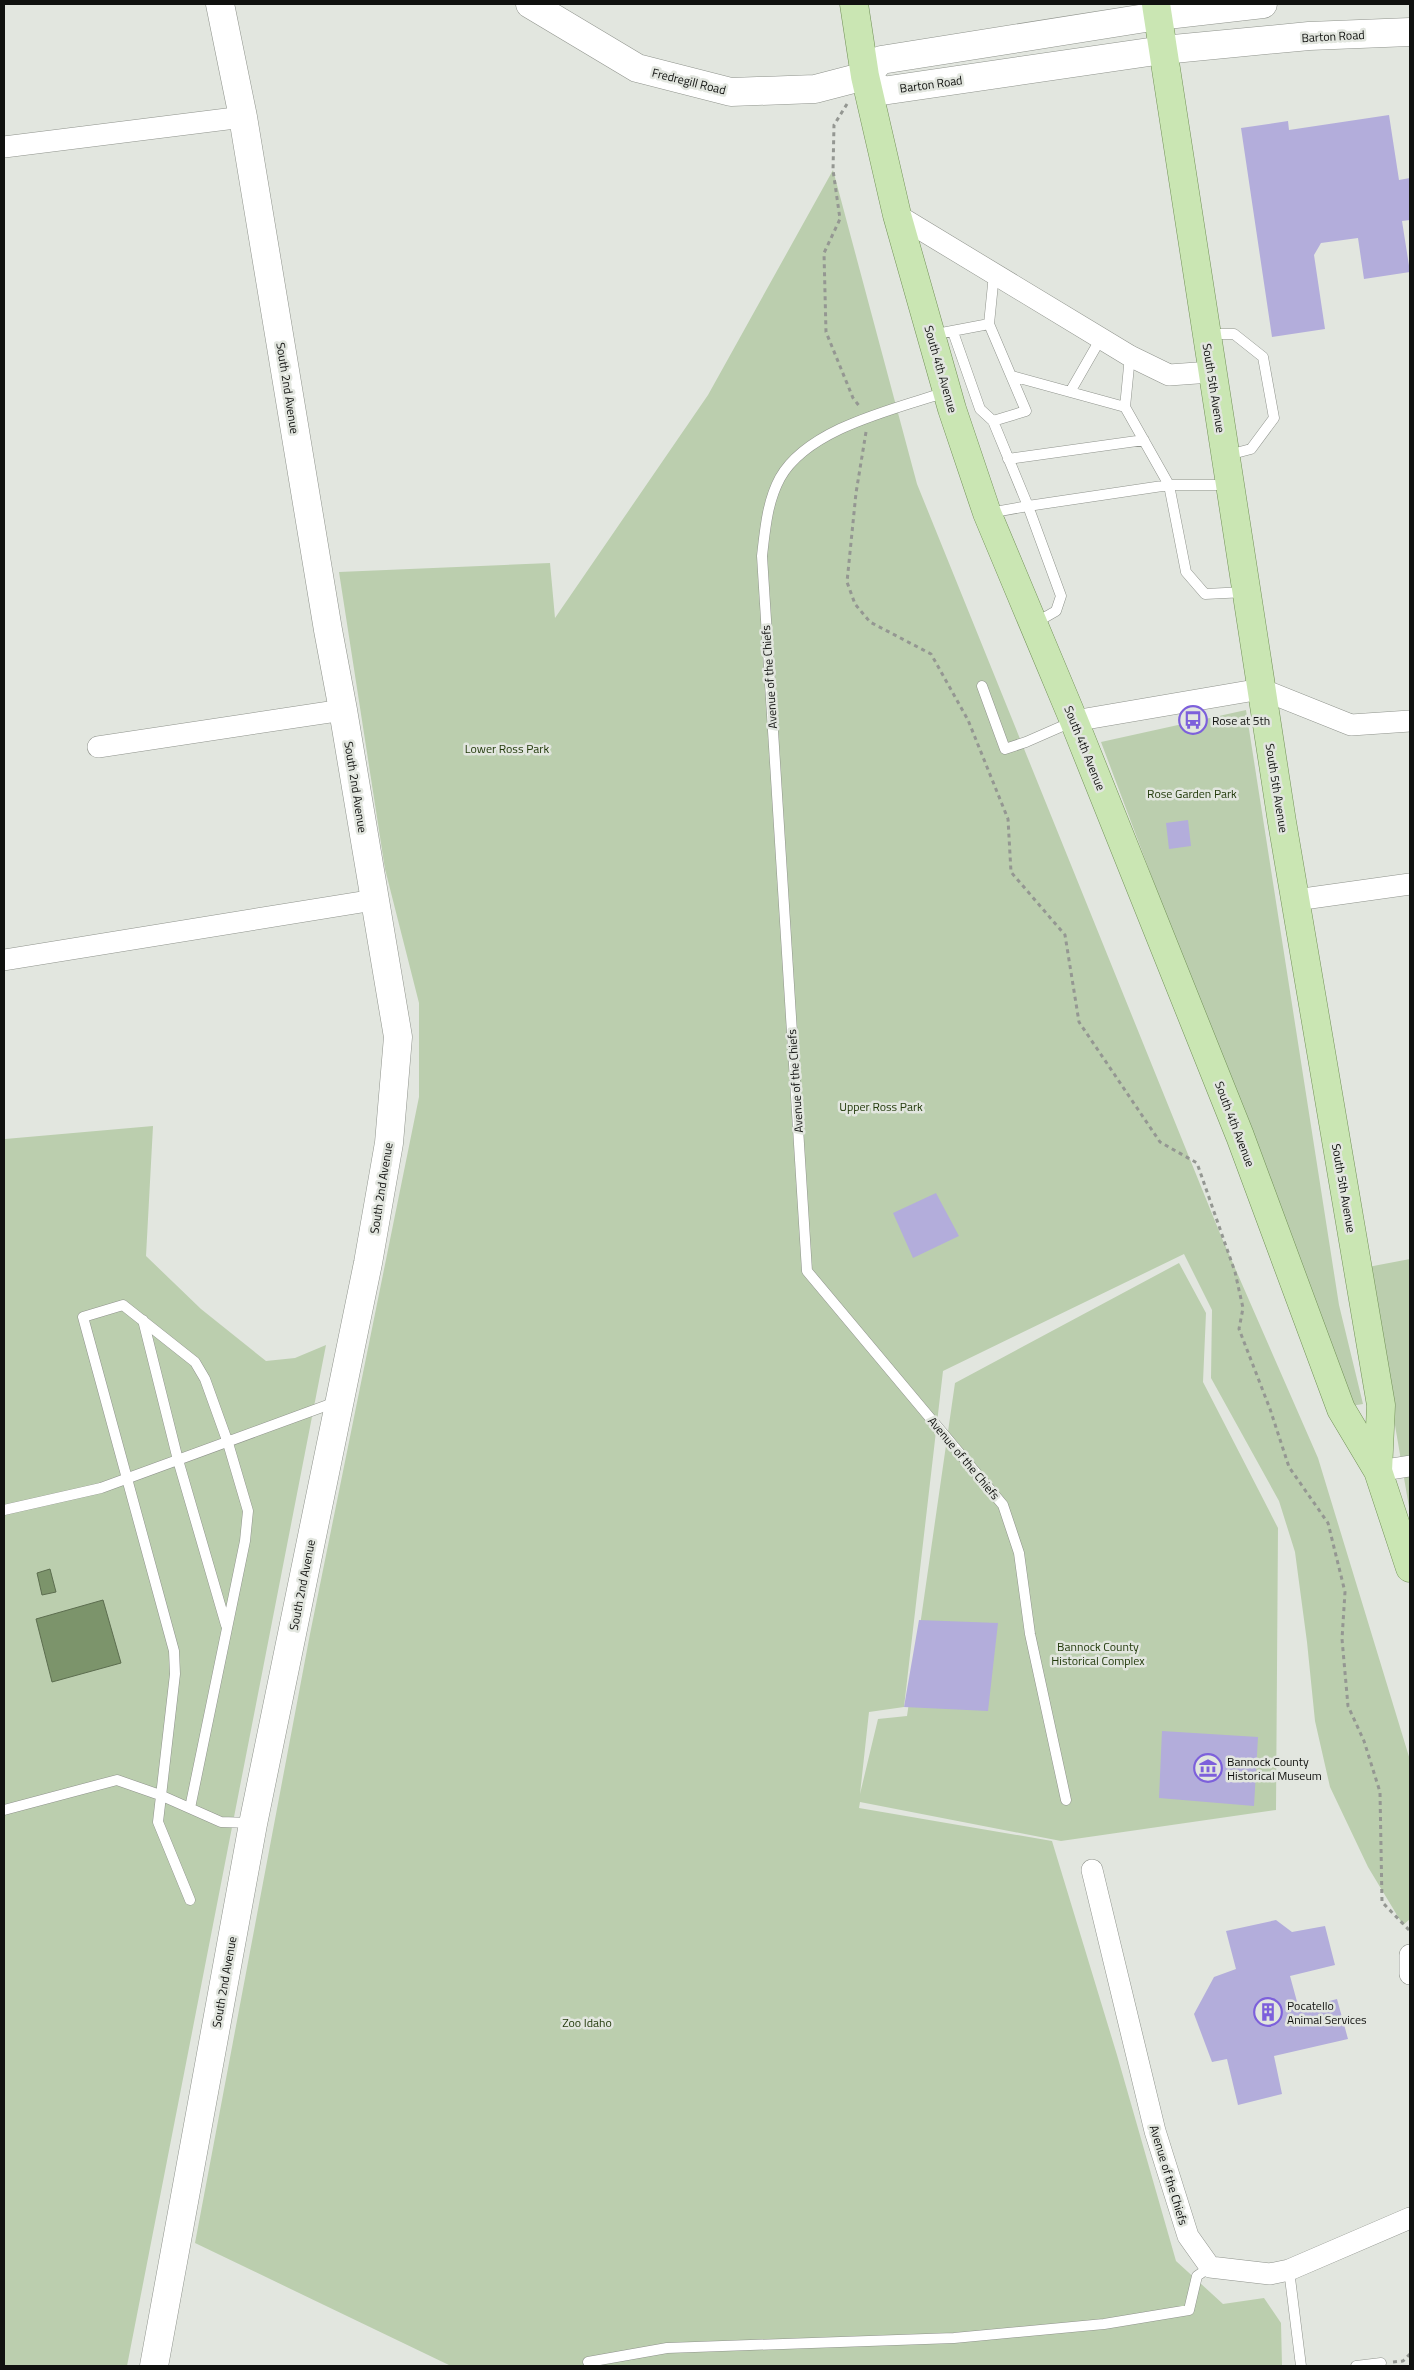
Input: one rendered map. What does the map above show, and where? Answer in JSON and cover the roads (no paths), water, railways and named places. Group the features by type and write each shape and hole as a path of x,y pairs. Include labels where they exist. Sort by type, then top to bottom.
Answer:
{"main road":[{"name":"South 4th Avenue","path":"854,4 864,76 897,215 942,334 947,392 987,513 1074,721 1240,1136 1341,1409 1378,1471"},
{"name":"South 5th Avenue","path":"1157,10 1205,334 1261,689 1381,1405 1378,1471 1410,1568"}],"street":[{"name":"South 2nd Avenue","path":"154,2366 254,1824 368,1263 389,1143 398,1037 243,117 220,4"},
{"name":"Fredregill Road","path":"530,4 637,68 731,92 815,89 864,76"},
{"path":"864,76 880,60 1157,10 1263,4"},
{"name":"Barton Road","path":"864,76 882,91 1163,50 1309,36 1410,32"},
{"path":"4,147 243,117"},
{"path":"897,215 1130,356 1170,375 1211,372"},
{"path":"1074,721 1261,689 1351,724 1410,722"},
{"path":"98,747 343,710"},
{"path":"1296,900 1410,884"},
{"path":"4,960 374,900"},
{"path":"1378,1471 1410,1466"},
{"name":"Avenue of the Chiefs","path":"1092,1870 1155,2131 1188,2236 1210,2267"},
{"path":"1410,1956 1410,1974"},
{"path":"1210,2267 1270,2274 1289,2270 1410,2218"}],"lane":[{"path":"993,421 1026,411 989,324 994,274"},
{"path":"989,324 942,334 980,409 993,421 1028,506 1061,596 1056,611 1034,624"},
{"path":"1205,334 1234,334 1264,357 1274,418 1251,449 1224,456"},
{"path":"1070,392 1101,338"},
{"path":"1130,356 1125,407 1168,485 1186,572 1205,594 1246,592"},
{"path":"1012,376 1125,407"},
{"name":"Avenue of the Chiefs","path":"947,392 867,418 819,441 794,460 780,479 768,511 762,556 807,1271 1003,1506 1019,1553 1030,1634 1066,1800"},
{"path":"1008,459 1144,440"},
{"path":"987,513 1168,485 1229,485"},
{"path":"982,686 1005,748 1026,742 1074,721"},
{"path":"190,1808 245,1540 248,1511 228,1442 205,1379 195,1362 123,1305 83,1317 174,1651 175,1674 158,1822 190,1900"},
{"path":"143,1320 178,1460 227,1628"},
{"path":"4,1510 101,1488 339,1400"},
{"path":"4,1810 117,1780 160,1795 221,1822 254,1824"},
{"path":"588,2362 667,2348 954,2338 1104,2324 1189,2310 1197,2276 1210,2267"},
{"path":"1289,2270 1301,2366"},
{"path":"1356,2366 1380,2363"}],"place":[{"name":"Rose at 5th","path":"1193,720"},
{"name":"Bannock County Historical Museum","path":"1208,1768"},
{"name":"Pocatello Animal Services","path":"1268,2012"}],"park label":[{"name":"Lower Ross Park","path":"507,748"},
{"name":"Rose Garden Park","path":"1192,793"},
{"name":"Upper Ross Park","path":"881,1106"},
{"name":"Bannock County Historical Complex","path":"1098,1653"},
{"name":"Zoo Idaho","path":"587,2022"}]}
